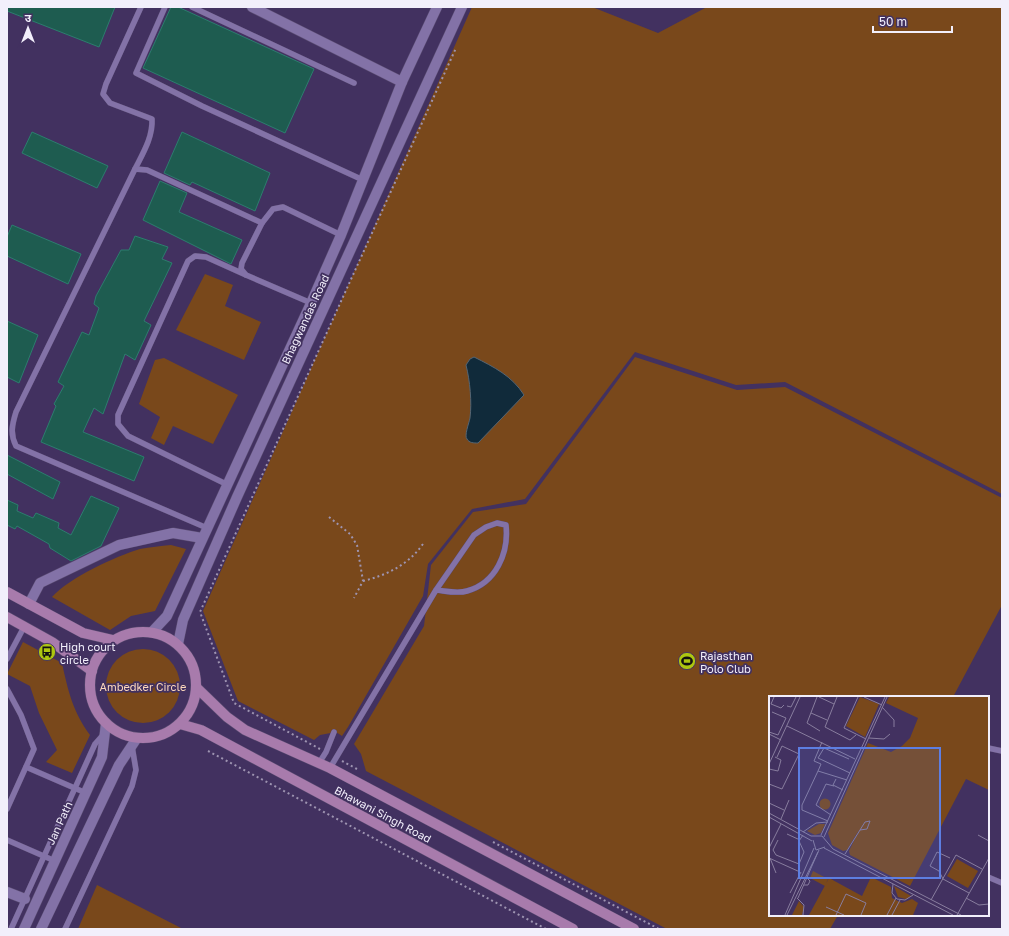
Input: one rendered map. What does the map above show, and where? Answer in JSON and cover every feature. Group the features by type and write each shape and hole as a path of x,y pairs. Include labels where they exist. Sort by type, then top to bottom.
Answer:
{"main road":[{"path":"7,592 83,633 113,640"},
{"path":"7,617 52,642 92,670"},
{"path":"138,632 152,632 165,636 178,644 190,658 195,671 197,688 189,713 180,724 170,731 155,737 134,742 120,732 106,728 92,698 90,682 92,670 100,653 113,640 124,635 138,632"},
{"path":"197,688 227,717 245,730 330,768 634,929"},
{"name":"Bhawani Singh Road","path":"180,724 206,733 573,929"}],"street":[{"path":"252,7 402,82"},
{"name":"Bhagwandas Road","path":"152,632 167,616 311,303 341,235 402,82 437,7"},
{"name":"Bhagwandas Road","path":"178,644 183,620 237,497 462,7"},
{"path":"29,604 40,583 119,545 173,533 202,538"},
{"name":"Jan Path","path":"24,929 102,757 106,728"},
{"path":"41,929 119,765 134,742"},
{"path":"7,892 25,899"}],"lane":[{"path":"141,7 106,84 103,94 110,104 152,119 153,128 150,138 16,412 12,426 12,438 16,446 207,528"},
{"path":"165,7 136,73 202,106 363,180"},
{"path":"192,7 354,83"},
{"path":"135,169 146,170 262,223"},
{"path":"246,275 241,269 242,263 262,223 273,209 283,207 341,235"},
{"path":"228,485 128,436 118,424 118,415 188,262 195,256 206,257 311,303"},
{"path":"330,768 436,590 474,535 486,526 497,523 506,525 507,536 504,557 497,569 482,585 466,592 436,590"},
{"path":"7,659 24,627"},
{"path":"7,689 21,715 34,749 7,809"},
{"path":"11,929 95,744 106,728"},
{"path":"319,763 326,752 334,732"},
{"path":"65,929 132,786 136,770 134,742"},
{"path":"989,748 1002,751"},
{"path":"26,767 86,793"},
{"path":"7,840 44,858 55,861"},
{"path":"989,877 1002,883"}],"path":[{"path":"326,752 234,703 200,612 458,43"},
{"path":"329,517 350,534 357,545 363,581 354,598"},
{"path":"363,581 379,577 406,563 423,544"},
{"path":"208,751 546,929"},
{"path":"337,758 359,771"},
{"path":"491,840 659,929"}],"green space":[{"path":"472,7 592,7 658,33 707,7 1002,7 1002,494 785,382 736,385 635,352 525,499 472,509 428,564 423,596 342,736 336,732 320,735 314,740 238,701 203,611"},
{"path":"205,274 233,285 225,306 261,322 244,360 176,330"},
{"name":"Rajasthan Polo Club","path":"635,357 737,390 785,387 1002,498 1002,605 954,696 769,696 769,916 837,916 830,929 667,929 366,771 361,754 354,744 424,626 431,565 473,512 526,504"},
{"path":"164,358 238,395 213,444 173,426 164,445 151,438 160,417 139,404 155,360"},
{"path":"171,545 186,549 155,611 131,616 110,630 52,597 70,582 93,568 140,549"},
{"path":"23,642 62,663 75,709 90,735 72,773 46,762 57,750 39,713 30,686 7,674"},
{"name":"Ambedker Circle","path":"143,649 157,652 169,660 177,672 180,686 177,700 169,712 157,720 143,723 129,720 117,712 109,700 106,686 109,672 117,660 129,652"},
{"path":"97,885 183,929 78,929"}],"water":[{"path":"474,357 508,377 524,395 478,443 469,441 466,437 471,405 470,385 466,365 470,359"}],"building":[{"path":"7,7 115,7 99,47 7,11"},
{"path":"171,7 178,7 314,69 285,133 143,68"},
{"path":"32,132 108,166 97,188 22,153"},
{"path":"182,132 270,173 255,211 192,182 190,185 164,173"},
{"path":"160,181 187,193 179,212 242,240 231,264 143,220"},
{"path":"12,225 81,254 68,284 7,256 7,237"},
{"path":"135,236 168,247 162,259 172,263 144,321 151,325 135,360 125,354 103,414 94,408 83,432 144,457 134,481 41,442 56,406 54,404 64,386 58,382 82,332 89,335 99,308 94,304 96,296 121,250 129,250"},
{"path":"7,321 38,335 19,383 7,377"},
{"path":"7,455 60,482 53,499 7,474"},
{"path":"91,496 119,508 101,546 71,561 50,548 49,544 17,526 15,529 7,525 7,500 18,505 17,511 33,518 36,513 59,523 58,528 71,535"}],"place":[{"name":"High court circle","path":"47,652"},
{"name":"Rajasthan Polo Club","path":"687,661"}]}
